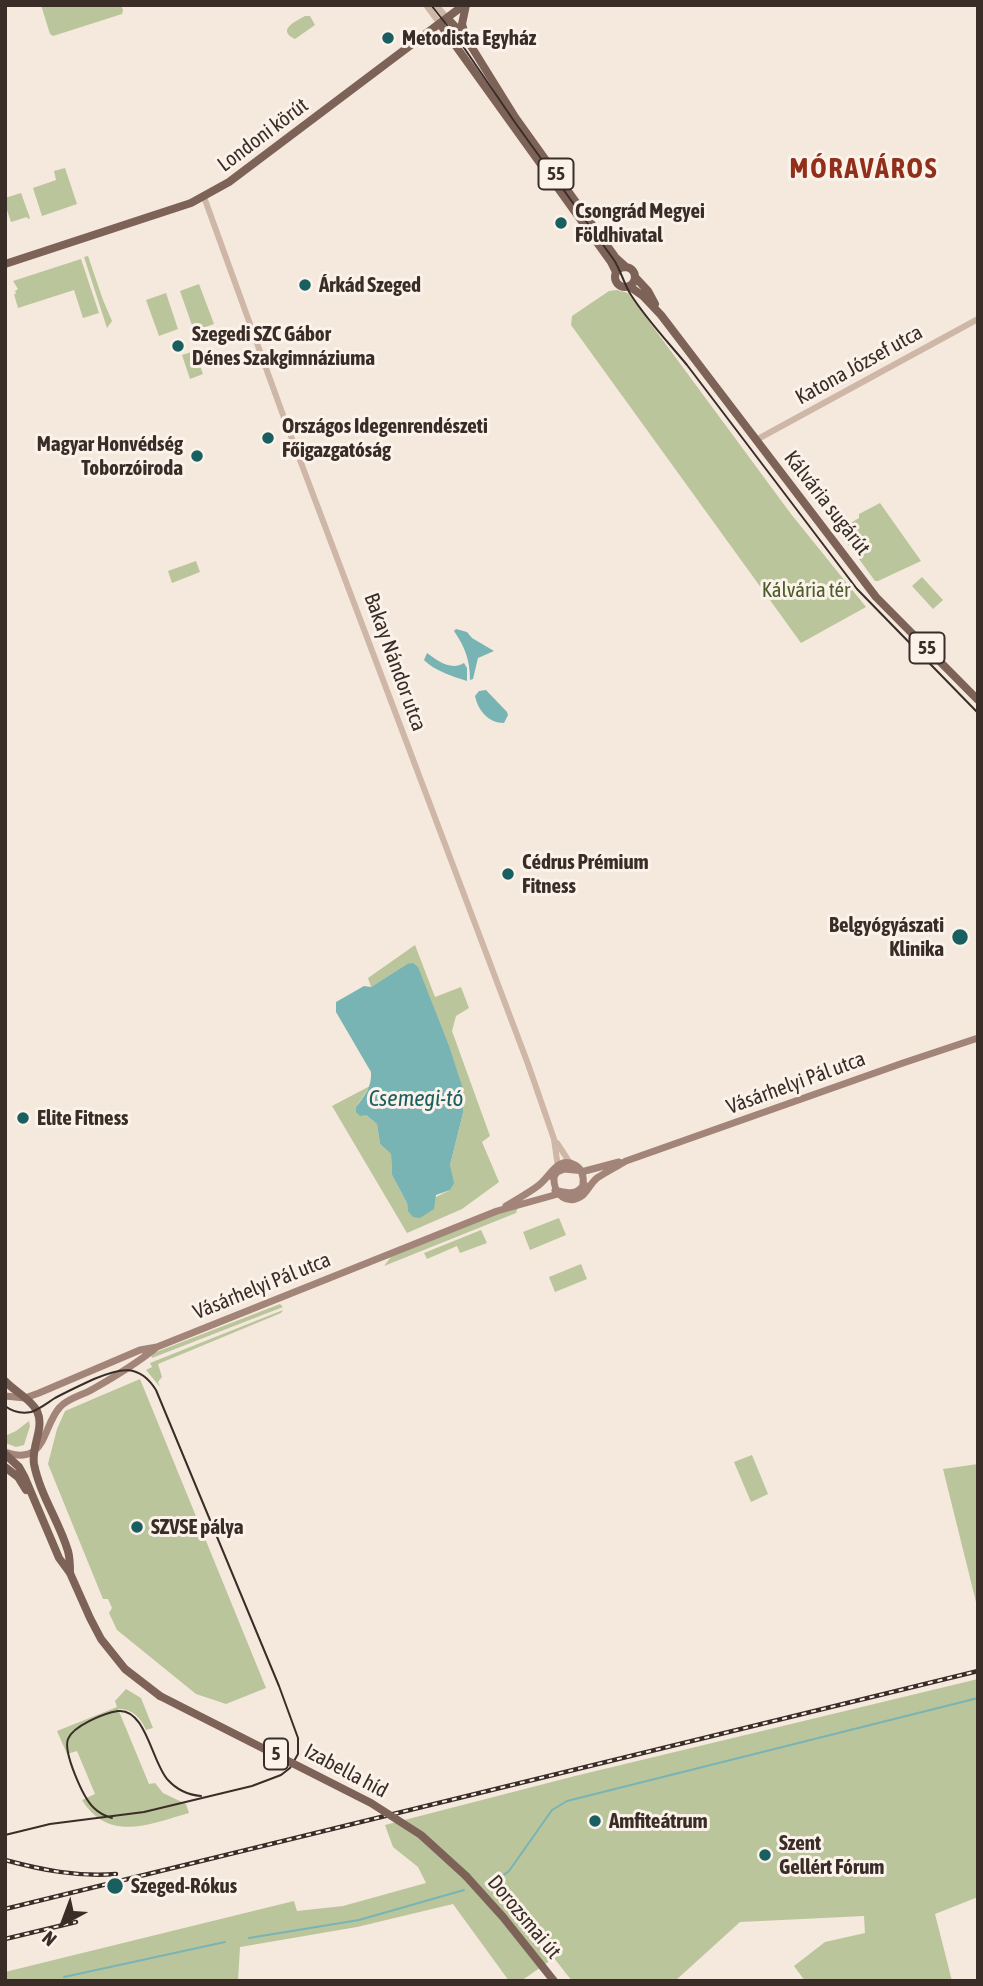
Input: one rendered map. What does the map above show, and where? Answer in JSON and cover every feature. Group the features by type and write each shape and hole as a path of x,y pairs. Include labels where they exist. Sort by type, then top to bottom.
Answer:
{"main road":[{"name":"Londoni körút","path":"5,264 191,203 229,183 465,5"},
{"path":"465,5 462,24 466,37"},
{"name":"Kálvária sugárút","path":"447,18 466,37 515,117 616,258 632,270 648,291 661,316"},
{"name":"Kálvária sugárút","path":"440,24 611,262 618,284 629,286 643,296 661,316 876,597 978,700"},
{"path":"421,38 442,39 454,45"},
{"path":"616,272 626,267"},
{"path":"629,286 635,277"},
{"name":"Vásárhelyi Pál utca","path":"557,1192 568,1199 577,1198 583,1195 594,1180 626,1161 978,1038"},
{"name":"Vásárhelyi Pál utca","path":"532,1191 543,1187 556,1172 568,1168 580,1170 614,1160 626,1161"},
{"path":"570,1163 580,1170 583,1185"},
{"name":"Vásárhelyi Pál utca","path":"497,1211 532,1191 570,1163"},
{"path":"556,1172 557,1192"},
{"name":"Vásárhelyi Pál utca","path":"25,1398 140,1350 157,1347 497,1211 557,1192 573,1193 580,1190 592,1177 606,1172"},
{"name":"Vásárhelyi Pál utca","path":"33,1451 43,1443 52,1418 63,1404 129,1369 157,1347"},
{"name":"5","path":"5,1381 34,1406 40,1420 33,1462 69,1553 70,1573"},
{"path":"5,1396 25,1398"},
{"path":"5,1453 21,1455 33,1451"},
{"name":"5","path":"5,1453 22,1472 59,1558 70,1573"},
{"path":"5,1466 18,1478 38,1507"},
{"name":"Izabella híd","path":"70,1573 90,1618 113,1655 134,1677 160,1696 381,1809 421,1835 466,1875"},
{"name":"Dorozsmai út","path":"466,1875 554,1981"}],"street":[{"name":"Kálvária sugárút","path":"426,5 440,24"},
{"name":"Kálvária sugárút","path":"436,5 447,18"},
{"name":"Bakay Nándor utca","path":"204,197 554,1139 570,1163"},
{"name":"Katona József utca","path":"756,440 978,319"},
{"name":"Bakay Nándor utca","path":"554,1139 556,1172"}],"green space":[{"path":"41,5 121,5 123,10 122,14 53,36"},
{"path":"305,16 310,16 315,25 295,39 287,29"},
{"path":"65,168 77,204 42,216 33,188 56,180 54,171"},
{"path":"21,193 30,218 11,222 5,198"},
{"path":"88,256 112,321 107,328 84,257"},
{"path":"81,259 99,313 83,318 74,290 18,308 14,294 18,289 13,281"},
{"path":"199,284 214,324 194,331 180,291"},
{"name":"Kálvária tér","path":"609,291 628,293 791,514 866,607 801,643 571,325 572,316"},
{"path":"166,293 178,329 159,336 146,300"},
{"path":"195,351 203,374 190,379 182,355"},
{"path":"880,503 921,561 875,581 859,559 865,551 860,544 850,547 837,531 859,518 859,514"},
{"path":"196,561 200,572 172,583 168,571"},
{"path":"922,577 943,600 933,609 912,586"},
{"path":"415,945 435,997 461,987 469,1008 456,1016 452,1031 490,1136 482,1142 499,1182 462,1209 407,1233 332,1106 370,1086 356,1107 377,1124 380,1144 391,1154 392,1175 407,1203 408,1211 450,1190 450,1165 463,1113 407,964 371,987 368,978"},
{"path":"518,1207 516,1213 384,1266 391,1257"},
{"path":"559,1218 566,1235 530,1250 523,1232"},
{"path":"481,1230 487,1243 460,1253 457,1246 427,1259 424,1253"},
{"path":"581,1264 587,1279 555,1292 549,1277"},
{"path":"280,1304 283,1307 152,1358 151,1354"},
{"path":"283,1310 158,1364 162,1377 158,1382 160,1387 146,1370 152,1367 150,1363"},
{"name":"SZVSE pálya","path":"140,1379 266,1688 226,1704 196,1694 117,1630 109,1613 112,1608 108,1599 103,1599 48,1464 57,1429 65,1411"},
{"path":"29,1421 24,1445 16,1447 5,1443 5,1436"},
{"path":"752,1455 768,1494 751,1502 734,1462"},
{"path":"978,1464 978,1610 943,1469"},
{"path":"978,1679 978,1897 935,1914 952,1981 805,1981 794,1966 825,1942 865,1933 864,1916 740,1922 675,1981 572,1981 554,1958 521,1981 509,1981 453,1904 357,1927 240,1947 238,1981 5,1981 5,1972 294,1901 297,1911 343,1906 426,1883 418,1867 393,1847 385,1825 575,1776"},
{"path":"126,1689 141,1698 153,1728 146,1730 135,1715 128,1710 118,1709 149,1784 155,1783 163,1793 186,1804 189,1813 145,1825 117,1826 105,1822 82,1800 95,1794 77,1751 67,1754 57,1731 117,1707 115,1701"}],"water":[{"path":"456,629 467,632 494,651 478,658 473,679 470,680 468,660 454,631"},
{"path":"427,653 449,665 464,663 467,668 467,681 428,664 424,660"},
{"path":"486,690 507,712 504,723 493,721 479,706 475,696 479,691"},
{"name":"Csemegi-tó","path":"413,963 418,967 463,1089 463,1113 450,1165 454,1183 450,1190 436,1195 434,1209 420,1218 413,1217 408,1211 407,1203 392,1175 391,1154 380,1144 377,1124 366,1115 360,1116 356,1112 356,1107 369,1087 371,1072 336,1012 336,1002 364,986 371,987 407,964"}],"waterway":[{"path":"502,1876 509,1871 552,1810 567,1801 978,1698"},
{"path":"249,1938 359,1920 464,1890"},
{"path":"64,1977 225,1942"}],"tram line":[{"path":"431,5 458,39 614,260 629,291 644,313 687,365 857,589 978,713"},
{"path":"5,1406 17,1412 31,1412 89,1381 121,1371 136,1372 150,1381 279,1686 298,1738 298,1754 290,1768 281,1775 252,1786 144,1812 50,1824 5,1835"},
{"path":"112,1818 96,1810 85,1795 71,1764 67,1745 76,1729 112,1712 128,1712 135,1718 168,1780 183,1791 201,1796"}],"railway":[{"path":"5,1909 978,1671"},
{"path":"5,1860 60,1872 116,1874"},
{"path":"5,1939 76,1922"}],"place":[{"name":"Metodista Egyház","path":"388,38"},
{"name":"Csongrád Megyei Földhivatal","path":"561,223"},
{"name":"Árkád Szeged","path":"305,285"},
{"name":"Szegedi SZC Gábor Dénes Szakgimnáziuma","path":"178,346"},
{"name":"Országos Idegenrendészeti Főigazgatóság","path":"268,438"},
{"name":"Magyar Honvédség Toborzóiroda","path":"197,456"},
{"name":"Cédrus Prémium Fitness","path":"508,874"},
{"name":"Belgyógyászati Klinika","path":"960,937"},
{"name":"Elite Fitness","path":"23,1118"},
{"name":"SZVSE pálya","path":"137,1527"},
{"name":"Amfiteátrum","path":"595,1821"},
{"name":"Szent Gellért Fórum","path":"765,1855"},
{"name":"Szeged-Rókus","path":"115,1886"}],"district":[{"name":"MÓRAVÁROS","path":"864,169"}]}
